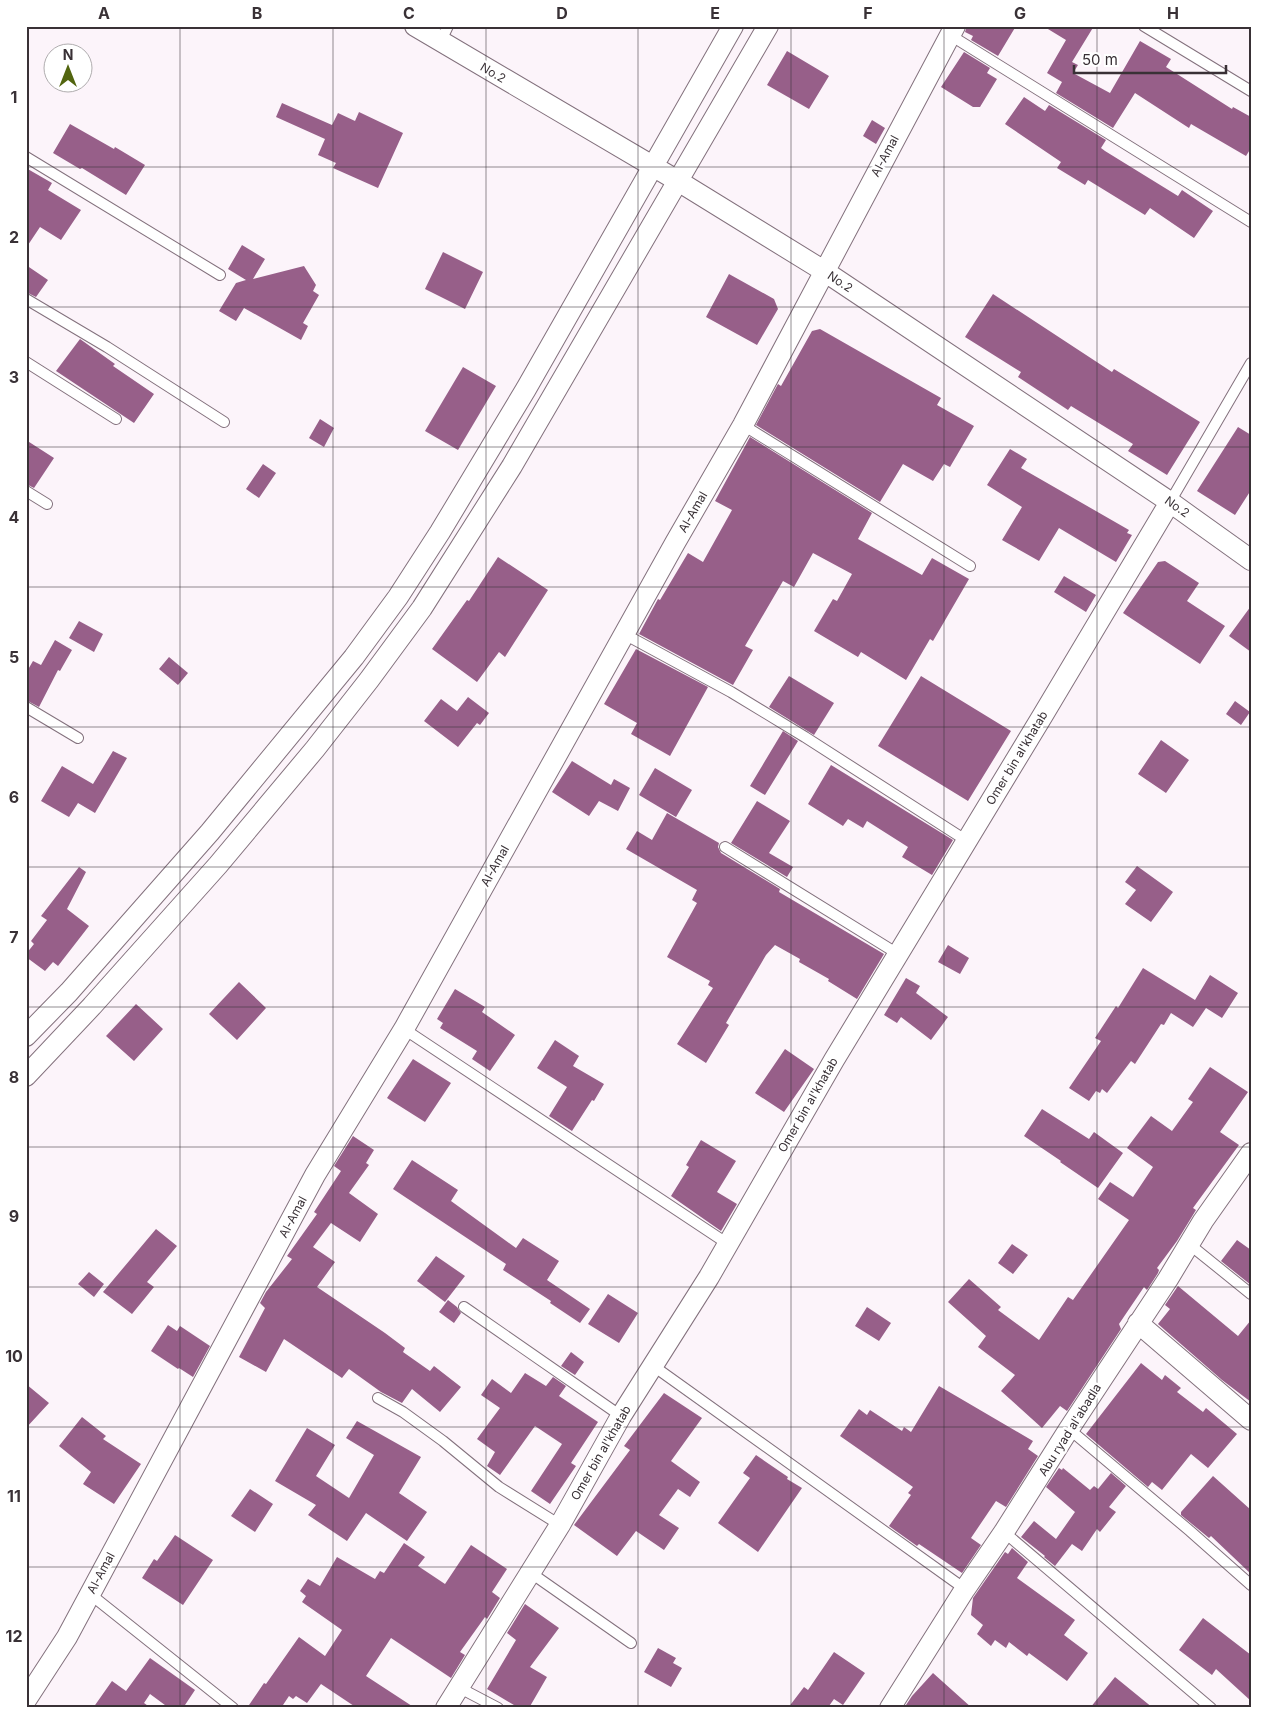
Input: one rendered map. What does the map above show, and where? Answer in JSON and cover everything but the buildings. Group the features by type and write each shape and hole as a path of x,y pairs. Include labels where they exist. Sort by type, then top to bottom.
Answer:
{"street":[{"name":"No.2","path":"415,26 445,34 652,168 678,181 824,271 1170,502 1251,560"},
{"path":"26,1036 69,992 210,832 354,657 398,597 440,532 526,389 733,26"},
{"path":"26,1076 92,1006 218,865 315,749 422,608 512,466 768,26"},
{"name":"Al-Amal","path":"26,1700 66,1637 90,1594 316,1175 404,1029 743,424 952,30"},
{"name":"Omer bin al'khatab","path":"446,1708 560,1525 621,1416 728,1244 834,1060 1170,502"},
{"name":"Abu ryad al'abadla","path":"890,1708 1189,1244 1251,1153"},
{"path":"1138,1323 1251,1420"}],"lane":[{"path":"1144,26 1251,91"},
{"path":"952,30 1251,222"},
{"path":"26,157 220,275"},
{"path":"26,299 108,348 224,422"},
{"path":"26,362 116,419"},
{"path":"1170,502 1251,363"},
{"path":"743,424 970,566"},
{"path":"26,491 47,504"},
{"path":"626,634 732,692 967,841"},
{"path":"26,707 78,738"},
{"path":"725,846 898,954"},
{"path":"404,1029 728,1244"},
{"path":"1189,1244 1251,1294"},
{"path":"464,1307 621,1416"},
{"path":"652,1365 965,1589"},
{"path":"378,1398 402,1412 443,1441 499,1487 560,1525"},
{"path":"1069,1430 1190,1531 1251,1585"},
{"path":"1004,1532 1211,1708"},
{"path":"531,1573 631,1643"},
{"path":"90,1594 233,1708"},
{"path":"458,1687 498,1708"}]}
